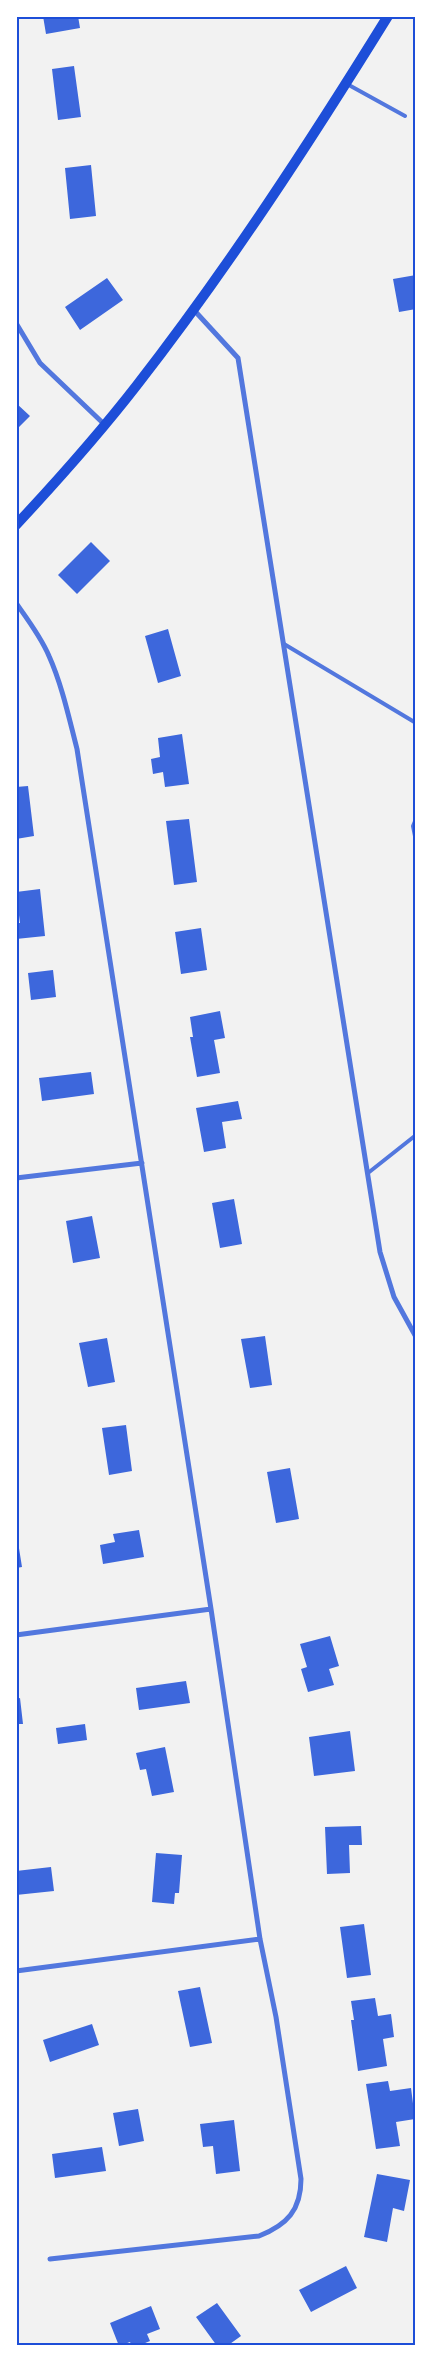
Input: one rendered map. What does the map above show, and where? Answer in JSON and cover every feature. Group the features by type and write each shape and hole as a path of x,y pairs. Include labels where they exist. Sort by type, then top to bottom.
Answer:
{"main road":[{"path":"16,526 105,425 193,309 346,84 388,16"}],"street":[{"path":"193,309 238,358 380,1252 394,1297 416,1337"},
{"path":"16,323 40,363 105,425"},
{"path":"16,603 50,656 77,749 212,1609 260,1939 276,2017 301,2179 301,2194 298,2206 288,2219 271,2231 258,2236 50,2259"},
{"path":"16,1178 142,1163"},
{"path":"16,1635 212,1609"},
{"path":"16,1972 260,1939"}],"lane":[{"path":"346,84 405,116"},
{"path":"284,644 416,723"},
{"path":"416,819 413,826 416,841"},
{"path":"368,1173 416,1135"}],"building":[{"path":"43,16 78,16 80,28 46,34"},
{"path":"74,66 81,117 58,120 52,69"},
{"path":"91,165 96,216 70,219 65,168"},
{"path":"416,275 416,309 399,312 393,279"},
{"path":"107,278 123,300 80,330 65,307"},
{"path":"16,403 30,416 16,430"},
{"path":"91,542 110,561 77,594 58,575"},
{"path":"168,629 181,676 158,683 145,636"},
{"path":"182,734 189,784 165,787 163,772 153,774 151,759 160,757 158,738"},
{"path":"28,786 34,836 16,839 16,787"},
{"path":"189,819 197,882 174,885 166,821"},
{"path":"40,889 45,936 16,939 16,923 20,923 16,892"},
{"path":"201,928 207,970 181,974 175,932"},
{"path":"53,970 56,997 31,1000 28,973"},
{"path":"220,1011 225,1038 214,1040 220,1073 197,1077 190,1037 193,1037 190,1017"},
{"path":"91,1072 94,1094 42,1101 39,1078"},
{"path":"238,1101 242,1119 222,1122 226,1148 204,1152 196,1108"},
{"path":"234,1199 242,1244 220,1248 212,1203"},
{"path":"92,1216 100,1258 73,1263 66,1221"},
{"path":"265,1336 272,1385 250,1388 241,1339"},
{"path":"107,1338 115,1382 88,1387 79,1343"},
{"path":"126,1425 132,1471 109,1475 102,1428"},
{"path":"290,1468 299,1519 276,1523 267,1472"},
{"path":"139,1530 144,1557 103,1564 100,1545 115,1542 113,1534"},
{"path":"16,1542 18,1542 22,1567 16,1568"},
{"path":"330,1636 339,1666 329,1669 334,1685 308,1692 301,1669 307,1667 300,1644"},
{"path":"186,1681 190,1703 139,1710 136,1688"},
{"path":"20,1698 23,1724 16,1724 16,1699"},
{"path":"85,1724 87,1740 58,1744 56,1728"},
{"path":"350,1731 355,1771 314,1776 309,1737"},
{"path":"165,1747 174,1792 152,1796 146,1769 140,1770 136,1753"},
{"path":"361,1826 362,1845 349,1845 350,1873 327,1874 325,1827"},
{"path":"156,1853 182,1855 179,1893 175,1893 174,1904 152,1902"},
{"path":"51,1867 54,1891 16,1895 16,1871"},
{"path":"364,1924 371,1975 347,1978 340,1927"},
{"path":"200,1987 212,2043 190,2047 178,1991"},
{"path":"375,1998 378,2016 391,2014 394,2037 383,2039 387,2066 358,2071 351,2020 354,2020 351,2001"},
{"path":"92,2024 99,2045 50,2062 43,2040"},
{"path":"388,2081 390,2091 411,2088 415,2119 396,2122 400,2146 376,2149 366,2084"},
{"path":"138,2109 144,2141 119,2146 113,2113"},
{"path":"234,2120 240,2171 216,2174 213,2146 203,2147 200,2124"},
{"path":"102,2147 106,2171 55,2178 52,2154"},
{"path":"377,2174 410,2180 404,2211 393,2208 387,2242 364,2237"},
{"path":"346,2266 357,2288 311,2312 299,2290"},
{"path":"217,2303 241,2336 227,2346 217,2346 196,2317"},
{"path":"151,2306 160,2329 147,2334 150,2341 138,2346 132,2346 130,2342 119,2346 110,2323"}]}
